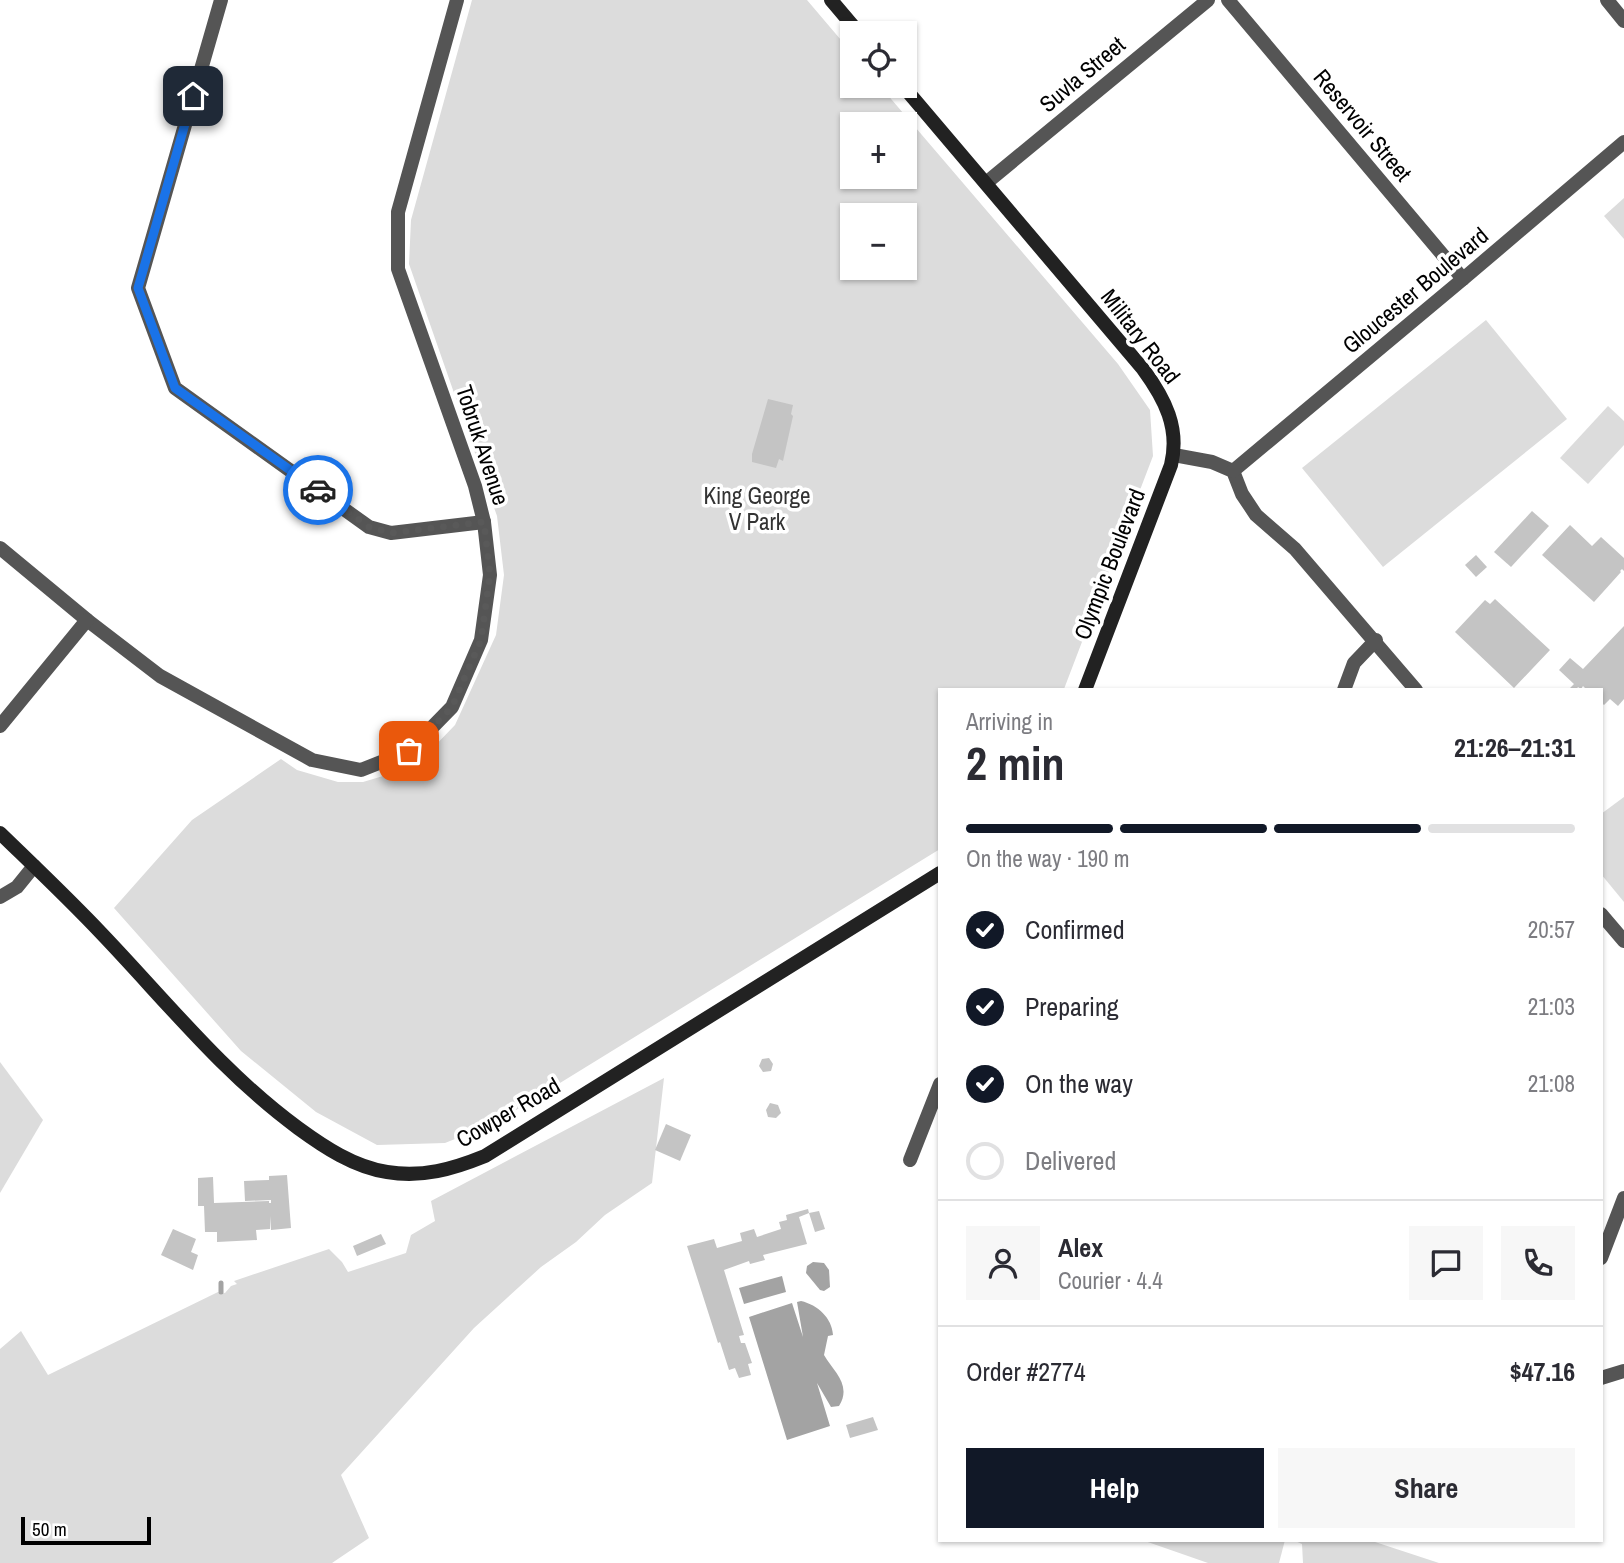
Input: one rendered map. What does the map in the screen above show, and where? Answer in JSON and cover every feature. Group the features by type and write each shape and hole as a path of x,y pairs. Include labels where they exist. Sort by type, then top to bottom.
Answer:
{"main road":[{"path":"831,0 849,21"},
{"name":"Military Road","path":"913,98 1156,387 1171,419 1175,436 1174,455"},
{"name":"Olympic Boulevard","path":"1086,688 1174,455"},
{"name":"Cowper Road","path":"0,833 101,933 238,1080 276,1112 320,1144 342,1156 387,1172 409,1174 454,1169 485,1156 938,874"}],"street":[{"path":"221,0 138,288 175,388 369,527 391,533 484,522"},
{"name":"Tobruk Avenue","path":"0,548 160,676 312,760 361,770 409,751 452,707 481,640 490,575 484,522 475,486 398,269 398,212 457,0"},
{"name":"Suvla Street","path":"986,183 1208,0"},
{"name":"Reservoir Street","path":"1228,0 1463,279"},
{"path":"1607,0 1624,21"},
{"name":"Gloucester Boulevard","path":"1233,471 1624,142"},
{"path":"1174,455 1212,462 1233,471 1242,494 1256,515 1295,550 1376,640 1414,688"},
{"path":"0,726 87,620"},
{"path":"1345,688 1354,663 1376,640"},
{"path":"0,897 17,887 34,866"},
{"path":"1603,916 1624,941"},
{"path":"910,1160 938,1089"},
{"path":"1603,1253 1624,1199"},
{"path":"1603,1377 1624,1371"}],"green space":[{"name":"King George V Park","path":"472,0 807,0 840,39 840,98 890,98 902,112 840,112 840,189 917,189 917,129 1118,364 1150,410 1153,456 1064,688 938,688 938,850 495,1123 445,1143 377,1145 316,1112 241,1051 114,908 192,820 281,759 297,770 338,782 363,782 393,773 427,754 455,725 496,635 504,575 497,516 409,264 411,220"},
{"path":"1624,198 1624,239 1604,216"},
{"path":"1486,320 1567,419 1383,567 1302,468"},
{"path":"1608,406 1624,421 1624,445 1588,484 1560,458"},
{"path":"1624,797 1624,902 1603,876 1603,813"},
{"path":"0,1062 43,1120 0,1193"},
{"path":"664,1078 652,1183 605,1215 576,1242 541,1267 474,1328 341,1475 369,1538 332,1563 0,1563 0,1349 21,1331 48,1375 218,1292 225,1293 237,1284 234,1281 329,1249 348,1272 406,1253 411,1235 435,1221 431,1201"},
{"path":"1148,1542 1284,1542 1279,1563 1208,1563"},
{"path":"1298,1542 1375,1542 1439,1563 1303,1563 1302,1544"}],"shaded area":[{"path":"813,1262 824,1263 829,1270 830,1287 824,1291 820,1290 806,1273 807,1266"},
{"path":"782,1276 786,1292 744,1304 739,1288"},
{"path":"801,1301 818,1309 830,1323 833,1335 828,1336 824,1355 840,1379 844,1392 839,1406 831,1407 817,1383 830,1426 787,1440 749,1317 792,1303 803,1337 797,1302"}],"building":[{"path":"768,399 793,405 783,461 779,459 776,468 752,462"},
{"path":"1532,511 1549,526 1511,567 1494,552"},
{"path":"1570,525 1592,546 1601,537 1624,558 1624,571 1620,571 1594,602 1542,555"},
{"path":"1476,555 1487,567 1476,577 1465,565"},
{"path":"1495,599 1550,650 1514,688 1455,632 1485,600 1490,604"},
{"path":"1624,626 1624,699 1618,706 1610,699 1603,704 1603,688 1570,688 1574,684 1559,670 1570,658 1583,669"},
{"path":"769,1058 773,1064 771,1071 763,1072 759,1066 762,1059"},
{"path":"770,1103 778,1105 781,1113 776,1118 768,1117 766,1110"},
{"path":"666,1124 691,1135 680,1161 655,1150"},
{"path":"287,1175 291,1228 271,1230 270,1216 270,1229 256,1230 257,1240 217,1242 217,1232 205,1232 204,1206 198,1206 198,1178 213,1177 214,1203 271,1203 271,1200 245,1201 244,1181 269,1180 269,1176"},
{"path":"808,1209 809,1213 799,1217 807,1244 763,1255 765,1260 750,1264 749,1261 724,1270 744,1335 739,1336 741,1343 745,1343 752,1363 748,1364 751,1375 739,1378 735,1368 729,1370 720,1342 718,1343 687,1246 714,1239 717,1248 742,1241 740,1233 754,1229 757,1237 781,1229 779,1222 787,1220 786,1215"},
{"path":"819,1211 825,1229 815,1232 809,1213"},
{"path":"173,1229 196,1239 191,1252 198,1255 193,1270 161,1255"},
{"path":"381,1234 386,1244 357,1256 353,1246"},
{"path":"873,1417 878,1430 850,1438 846,1425"}],"waterway":[{"path":"221,1283 221,1292"}],"way so far":[{"path":"318,490 369,527 391,533 484,522 490,575 481,640 452,707 409,751"}],"route":[{"path":"193,96 138,288 175,388 318,490"}]}
